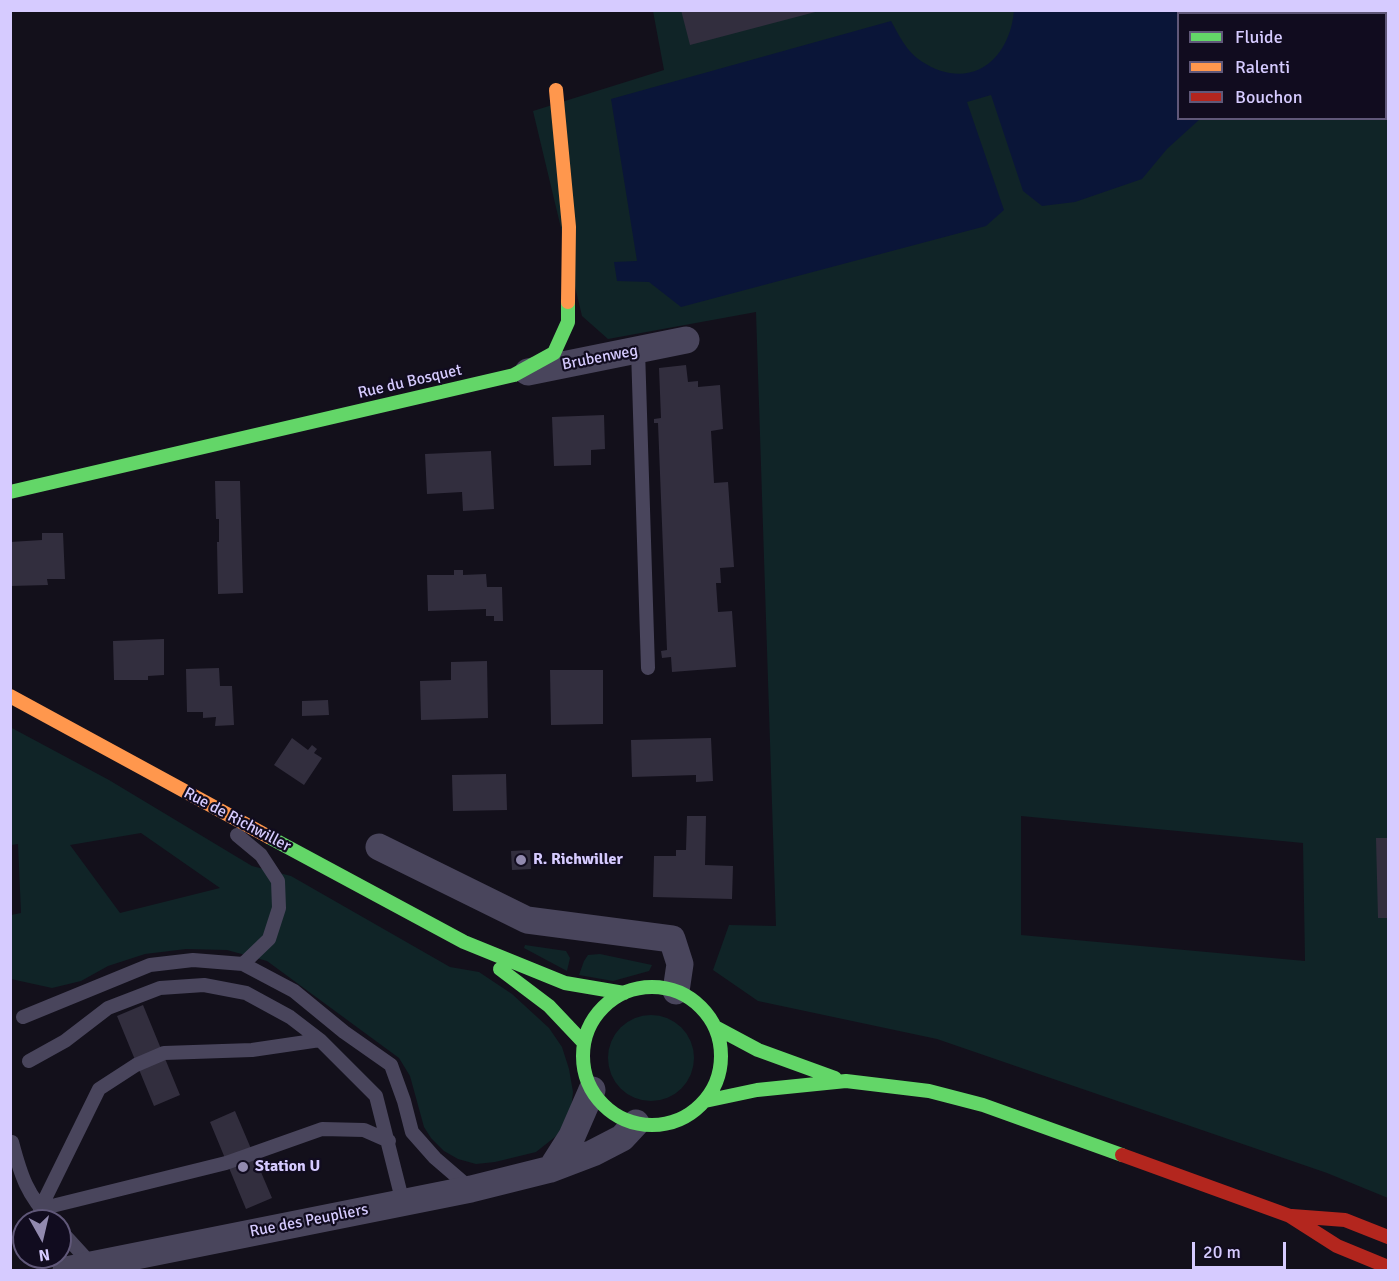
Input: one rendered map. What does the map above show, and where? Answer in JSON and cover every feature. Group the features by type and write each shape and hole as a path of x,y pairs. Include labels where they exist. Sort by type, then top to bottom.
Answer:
{"main road":[{"name":"Rue du Bosquet","path":"10,492 514,375 554,353 568,322 569,227 556,90"},
{"name":"Rue de Richwiller","path":"10,696 464,942 565,983 624,993"},
{"name":"Rue de Richwiller","path":"464,942 549,1006 584,1043"},
{"path":"659,987 676,991 692,1000 705,1012 715,1027 720,1046 721,1066 715,1084 705,1101 691,1113 674,1122 655,1125 636,1123 618,1116 603,1105 592,1090 586,1076 583,1059 584,1043 591,1023 605,1006 624,993 641,988 659,987"},
{"path":"715,1027 758,1050 846,1081 929,1091 983,1105 1290,1216 1336,1246 1389,1267"},
{"path":"705,1101 757,1090 846,1081"},
{"path":"1290,1216 1345,1220 1389,1237"}],"street":[{"name":"Brubenweg","path":"514,375 686,340"},
{"path":"379,847 527,920 672,939 680,964 676,991"},
{"path":"551,1169 572,1136 592,1090"},
{"name":"Rue des Peupliers","path":"66,1270 471,1189 551,1169 593,1153 622,1138 636,1123"}],"lane":[{"path":"638,350 648,668"},
{"path":"192,796 261,855 278,880 279,908 269,939 243,964"},
{"path":"23,1017 150,965 193,960 243,964 294,991 344,1032 391,1065 412,1132 435,1158 471,1189"},
{"path":"29,1060 65,1041 108,1008 160,988 204,985 246,993 290,1017 320,1040 376,1096 403,1203"},
{"path":"40,1209 99,1089 136,1065 164,1053 252,1050 320,1040"},
{"path":"40,1209 226,1162 322,1129 363,1130 389,1141"},
{"path":"12,1142 21,1178 40,1209"},
{"path":"72,1243 92,1264"}],"green space":[{"path":"653,11 1388,11 1388,1198 1327,1173 937,1039 758,1001 713,970 729,925 776,926 756,312 608,339 582,316 533,111 664,70","holes":["1021,816 1303,843 1305,961 1021,935"]},
{"path":"10,727 109,780 252,866 291,876 450,967 479,972 512,994 549,1028 562,1047 573,1092 570,1119 555,1137 536,1152 476,1164 458,1159 444,1151 424,1127 410,1076 399,1058 267,961 227,950 186,949 145,954 108,966 81,981 52,988 11,979 11,915 21,913 18,844 11,845","holes":["141,833 220,888 120,913 70,845"]},
{"path":"525,945 566,951 570,958 567,971 524,948"},
{"path":"600,954 652,965 649,971 613,981 579,975 588,955"},
{"path":"651,1015 675,1022 687,1034 694,1058 687,1082 675,1094 651,1101 627,1094 615,1082 608,1058 615,1034 627,1022"}],"water":[{"path":"1325,10 1325,12 1177,12 1177,120 1199,120 1167,149 1142,179 1075,202 1042,206 1023,191 991,95 967,102 1004,210 986,226 681,307 649,282 617,281 614,262 637,261 611,99 891,21 907,48 921,61 938,70 955,74 970,73 995,58 1004,45 1014,11"}],"building":[{"path":"681,10 819,10 819,11 690,45"},
{"path":"686,365 688,382 698,381 698,387 720,385 723,429 711,431 714,483 728,482 734,567 720,568 721,583 716,583 718,612 732,611 736,667 672,672 671,657 662,658 661,651 667,650 658,423 654,423 654,419 661,418 659,368"},
{"path":"604,415 605,449 591,450 591,465 554,466 552,417"},
{"path":"491,451 494,509 463,511 462,492 427,494 425,454"},
{"path":"215,481 240,481 243,593 218,594 219,519 216,519"},
{"path":"42,533 63,533 65,579 47,579 48,585 10,586 10,542 42,540"},
{"path":"454,570 463,570 463,575 486,574 487,587 502,587 503,621 494,621 494,616 486,616 486,609 428,611 427,575 454,575"},
{"path":"164,639 164,675 148,676 148,680 114,680 113,641"},
{"path":"487,661 488,718 421,720 420,681 451,680 451,662"},
{"path":"219,668 220,686 232,686 234,725 215,726 216,717 203,718 203,712 187,712 186,669"},
{"path":"550,670 603,670 603,724 551,725"},
{"path":"328,700 329,715 302,716 302,701"},
{"path":"292,738 308,750 312,745 317,749 314,753 322,758 304,785 274,765"},
{"path":"711,738 713,781 696,782 696,775 632,777 631,740"},
{"path":"506,774 507,810 453,811 452,775"},
{"path":"687,816 706,816 705,865 733,866 732,899 653,897 654,856 676,856 676,850 686,850"},
{"path":"1376,838 1388,838 1388,918 1378,918"},
{"name":"R. Richwiller","path":"530,850 531,869 512,870 511,851"},
{"path":"143,1005 180,1095 154,1106 117,1016"},
{"path":"235,1111 272,1198 246,1209 210,1122"}],"traffic: fast":[{"path":"10,492 514,375 554,353 568,322 568,302"},
{"path":"269,837 464,942 565,983 624,993"},
{"path":"500,969 549,1006 584,1043"},
{"path":"652,987 678,993 701,1007 715,1030 721,1056 715,1082 701,1105 678,1119 652,1125 626,1119 603,1105 589,1082 583,1056 589,1030 603,1007 626,993 652,987"},
{"path":"715,1027 758,1050 835,1078"},
{"path":"705,1101 757,1090 846,1081 929,1091 983,1105 1122,1155"}],"traffic: slow":[{"path":"556,90 569,227 568,302"},
{"path":"10,696 269,837"}],"traffic: jam":[{"path":"1122,1155 1290,1216 1337,1246 1388,1267"},
{"path":"1292,1216 1345,1220 1388,1237"}],"place":[{"name":"R. Richwiller","path":"521,860"},
{"name":"Station U","path":"243,1167"}]}
